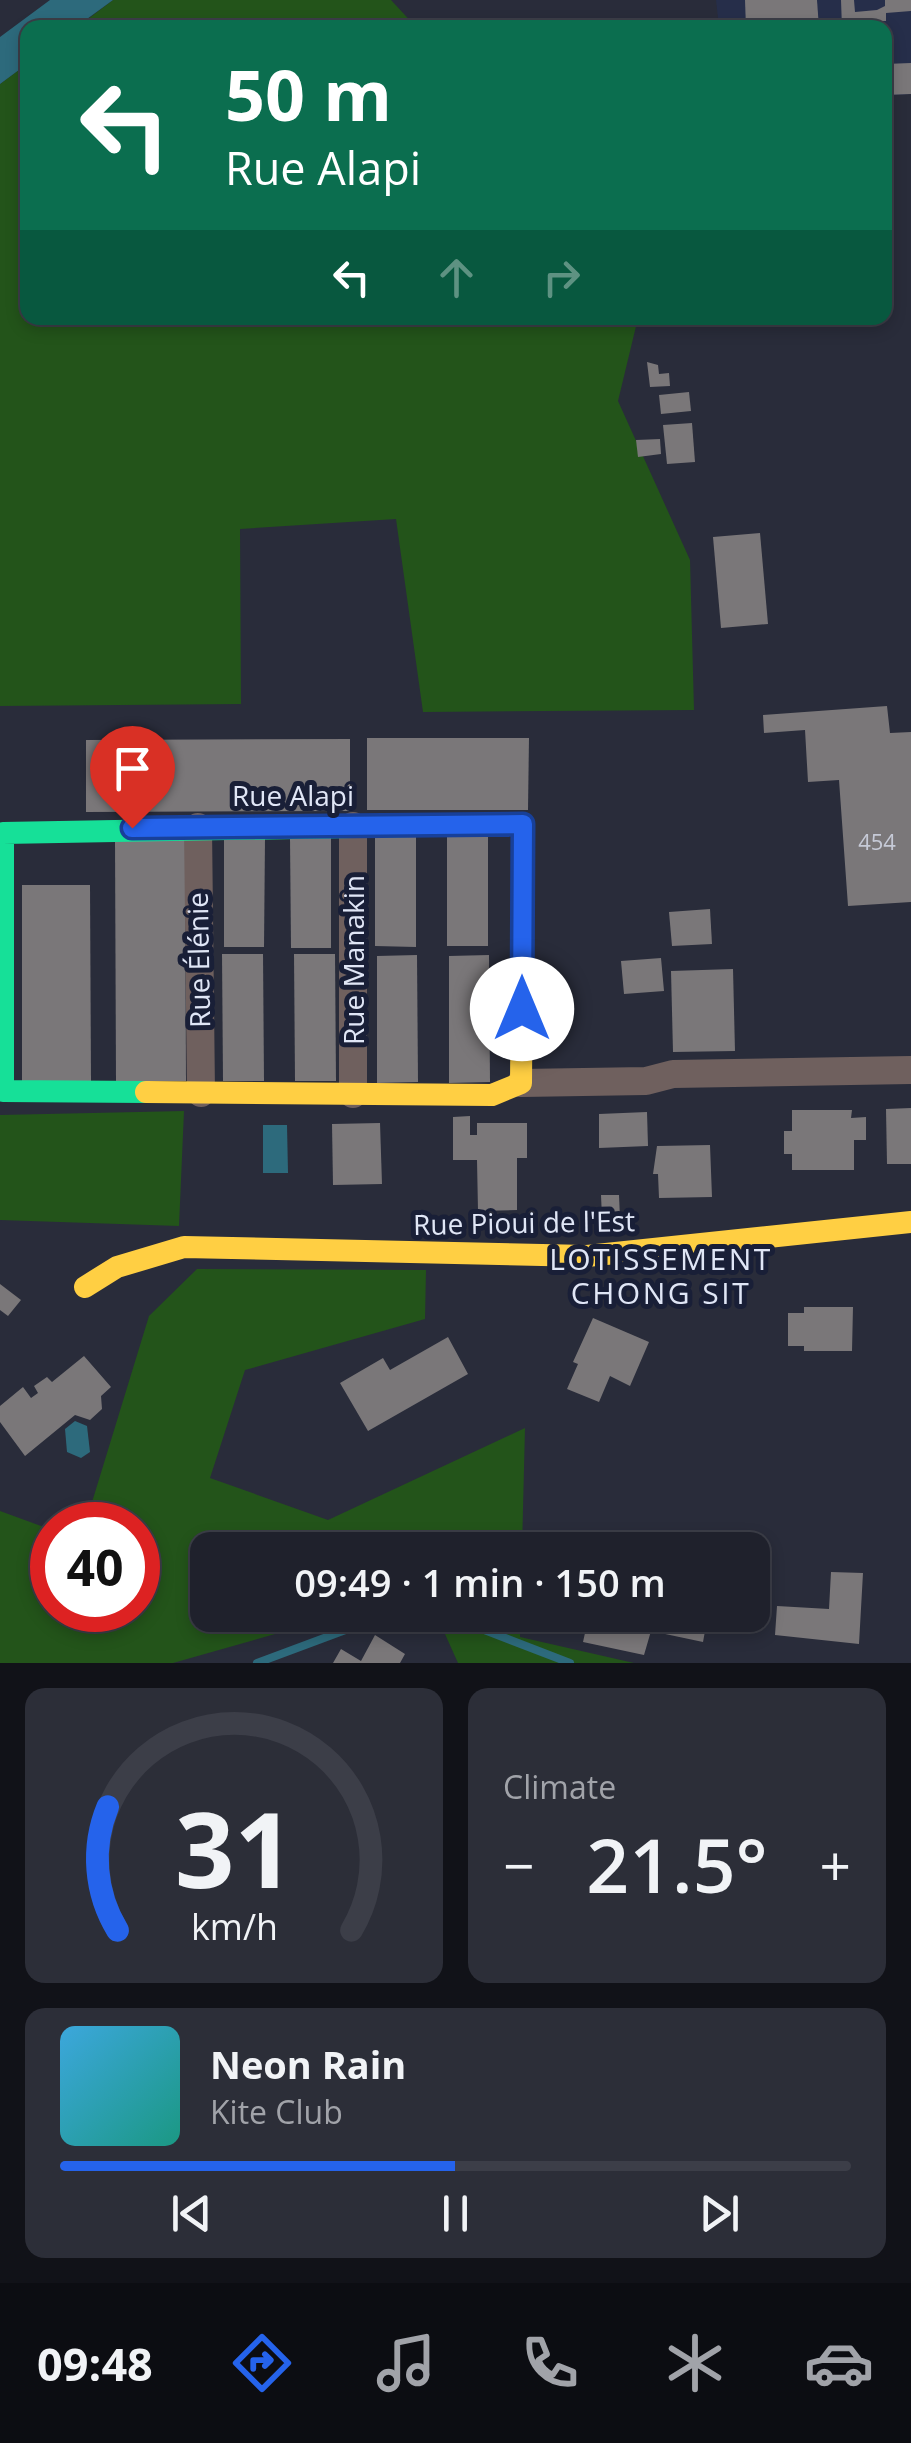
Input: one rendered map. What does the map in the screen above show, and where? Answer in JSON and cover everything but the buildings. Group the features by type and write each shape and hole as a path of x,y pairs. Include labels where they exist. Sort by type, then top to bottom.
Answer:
{"street":[{"name":"Rue Alapi","path":"201,1093 3,1091 3,833 523,824 522,1083"},
{"name":"Rue Manakin","path":"353,826 353,1094"},
{"name":"Rue Élénie","path":"198,827 201,1093"},
{"path":"201,1093 492,1094 522,1083 646,1081 673,1074 911,1070"},
{"name":"Rue Pioui de l'Est","path":"85,1286 116,1267 184,1246 587,1256 911,1222"}],"shaded area":[{"path":"50,0 113,0 86,20 23,20"},
{"path":"716,0 911,0 911,94 892,95 892,20 718,20"},
{"path":"20,22 20,69 0,84 0,37"},
{"path":"263,1125 287,1125 288,1173 263,1173"},
{"path":"75,1421 87,1426 90,1452 81,1458 67,1452 65,1429"}],"green space":[{"path":"113,0 391,0 410,20 87,20"},
{"path":"20,69 20,325 636,325 618,401 690,560 694,710 423,712 396,519 240,529 241,704 0,706 0,84"},
{"path":"184,1111 179,1226 0,1220 0,1115"},
{"path":"197,1269 426,1270 425,1319 245,1370 210,1478 328,1520 525,1428 522,1532 190,1532 190,1632 282,1632 173,1663 0,1663 0,1511 30,1522 30,1632 160,1632 160,1502 92,1502 149,1316"},
{"path":"444,1632 520,1632 520,1637 634,1663 458,1663"}],"waterway":[{"path":"257,1663 367,1622 474,1626 570,1663"}],"traffic: fast":[{"path":"146,1092 3,1091 3,833 523,824"}],"traffic: slow":[{"path":"146,1092 492,1095 521,1083 523,824"},
{"path":"85,1287 117,1267 184,1247 587,1256 911,1222"}],"district":[{"name":"LOTISSEMENT CHONG SIT","path":"661,1277"}],"route":[{"path":"132,828 523,824 522,1009"}]}
